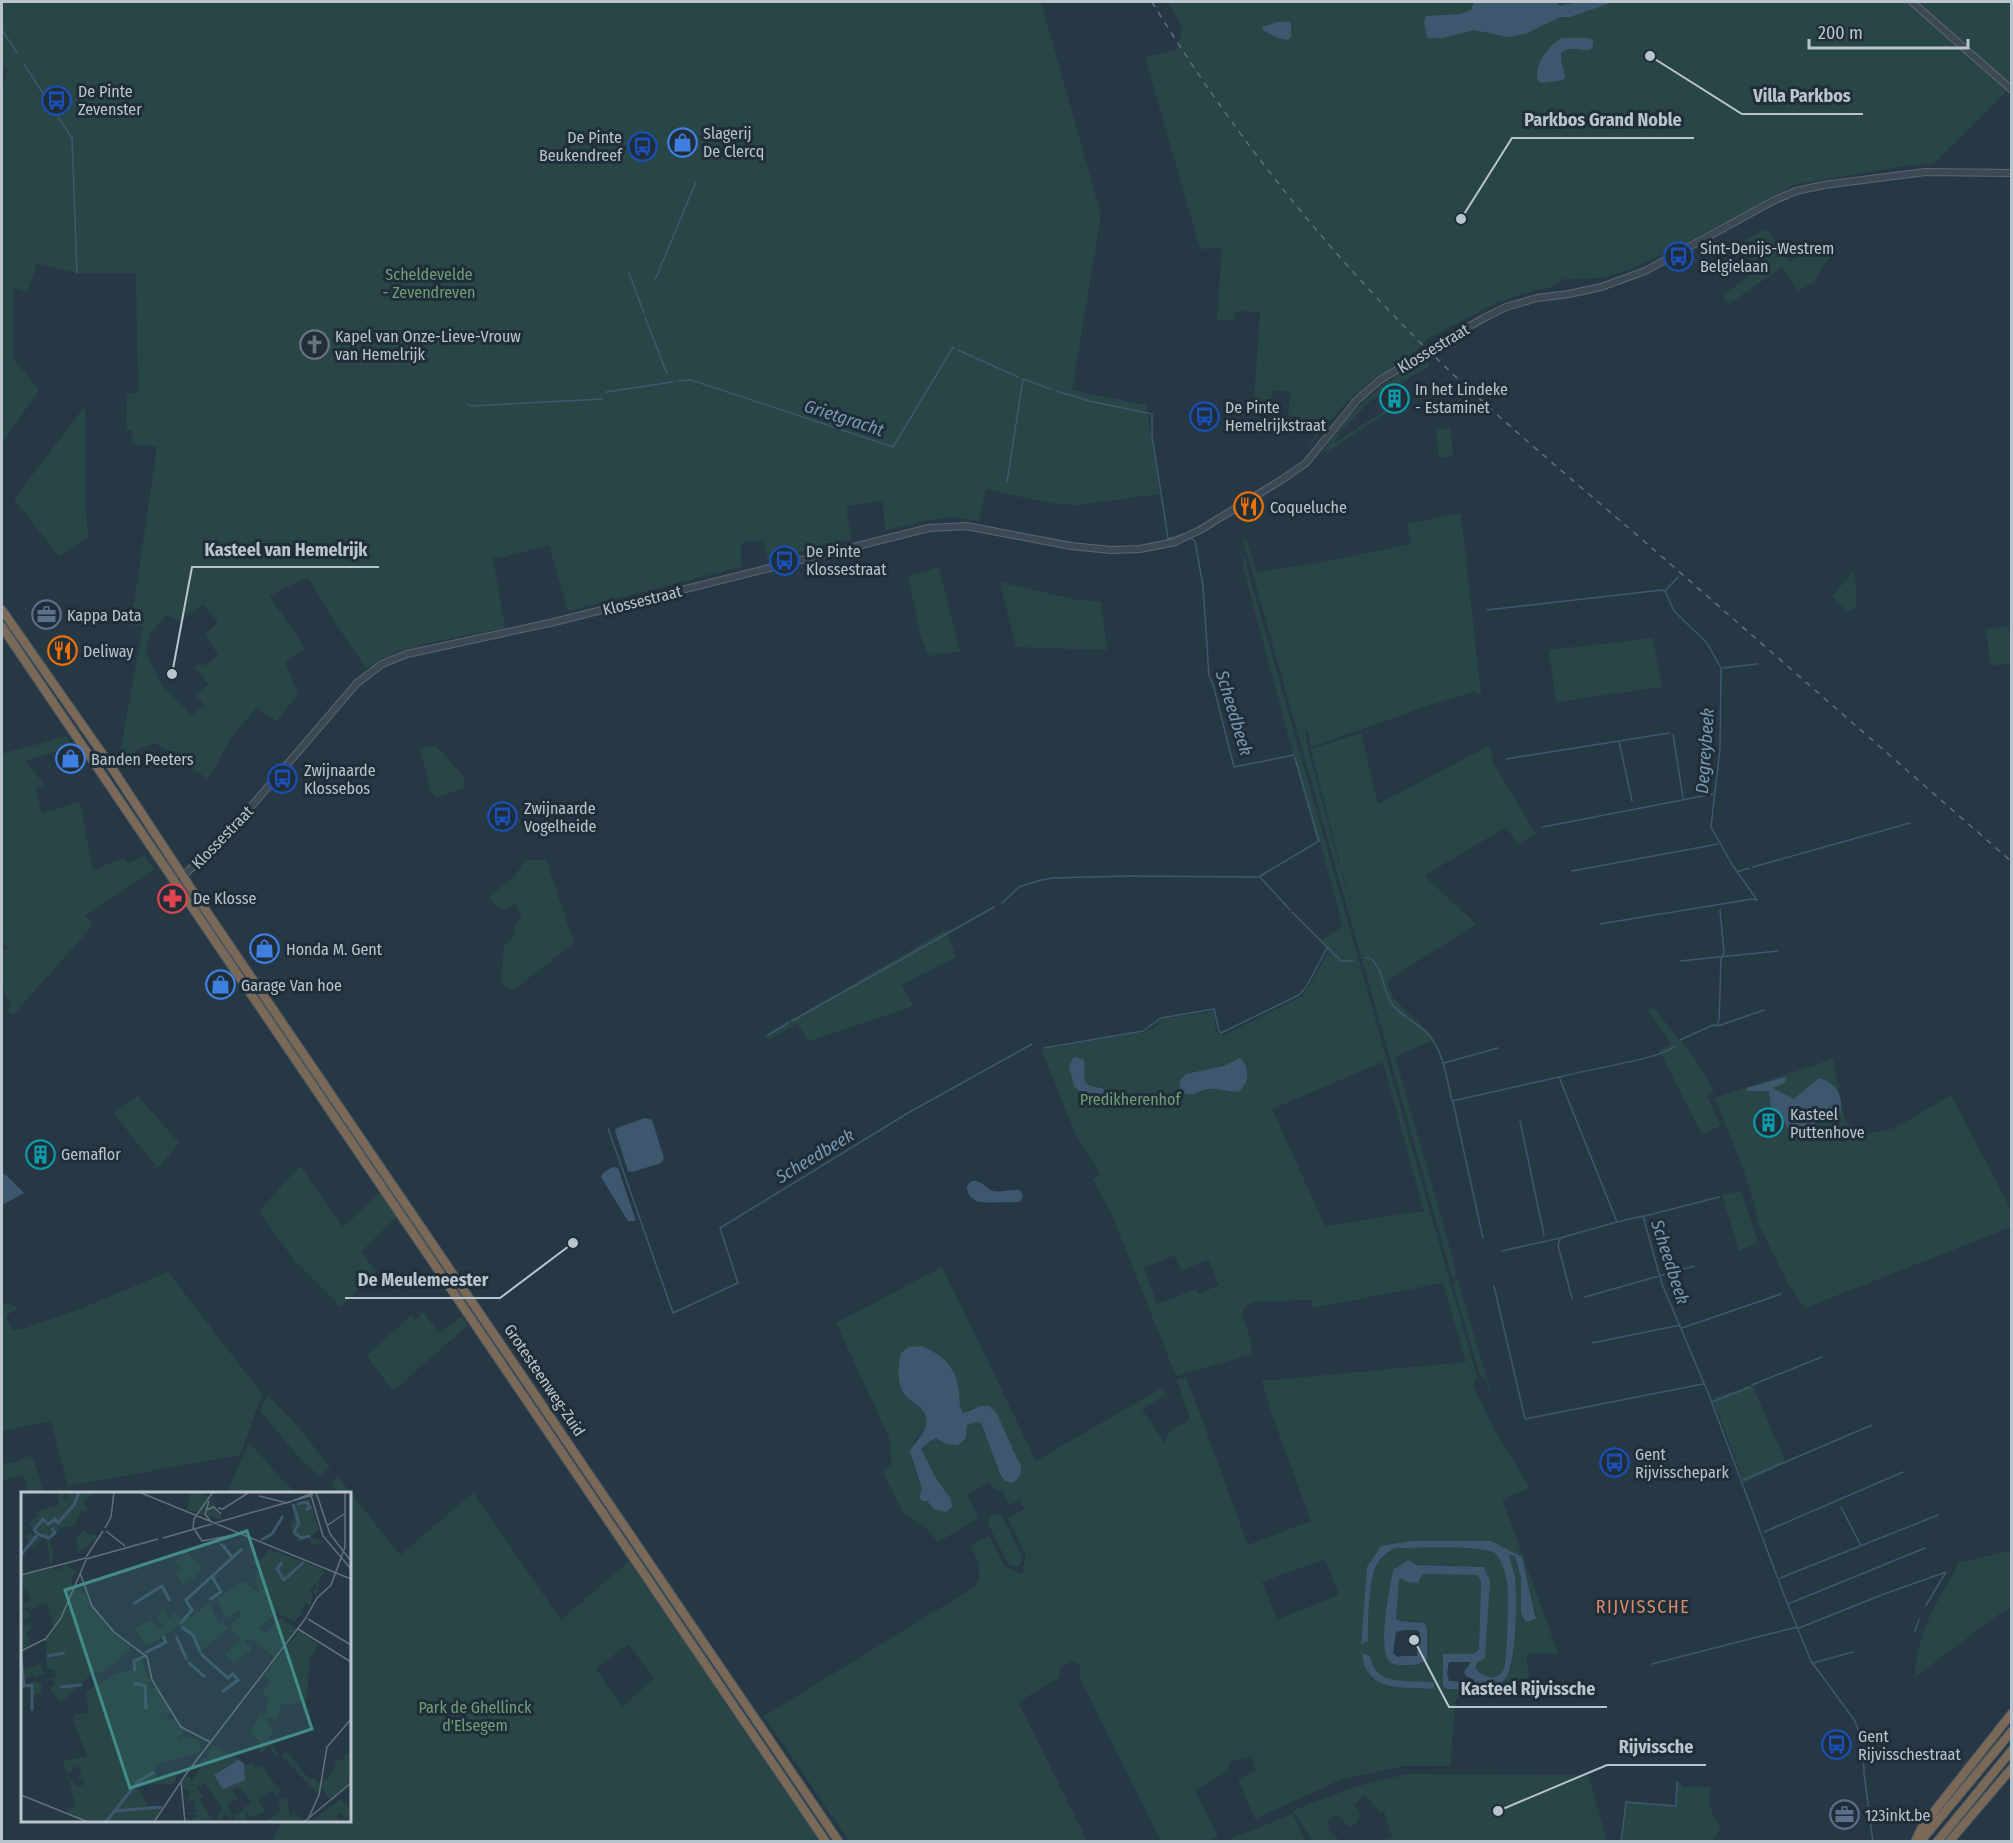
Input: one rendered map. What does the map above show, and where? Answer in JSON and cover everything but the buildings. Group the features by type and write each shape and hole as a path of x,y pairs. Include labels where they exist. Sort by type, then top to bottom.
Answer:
{"highway":[{"name":"Grotesteenweg-Zuid","path":"2,610 104,756 183,876 840,1842"},
{"name":"Grotesteenweg-Zuid","path":"2,627 826,1842"},
{"path":"2001,1726 2012,1707"},
{"path":"1915,1842 1921,1829 2012,1713"},
{"path":"1920,1842 2012,1731"},
{"path":"1937,1842 2012,1750"},
{"path":"1949,1842 2012,1768"}],"street":[{"path":"1912,2 2012,90"},
{"name":"Klossestraat","path":"176,883 231,830 357,683 382,664 407,654 565,620 929,528 966,526 1071,546 1126,550 1156,547 1188,536 1283,479 1313,456 1357,400 1380,380 1500,309 1548,296 1601,286 1645,271 1773,201 1810,187 1925,172 2012,173"}],"green space":[{"name":"Scheldevelde - Zevendreven","path":"2,2 1041,2 1101,215 1072,390 1146,405 1160,494 1076,505 1048,503 986,489 979,521 953,517 928,520 885,531 883,501 846,506 851,539 768,560 763,540 741,543 741,567 568,611 549,545 497,559 493,558 505,628 451,638 398,652 366,668 308,577 269,596 305,648 285,661 298,694 276,721 256,707 230,740 208,779 155,743 139,749 126,760 120,753 143,626 131,625 157,447 131,444 132,430 126,430 127,394 138,393 136,273 77,273 37,263 28,292 14,288 13,358 39,390 2,443 2,90 8,68 2,67","holes":["203,604 218,622 205,634 218,655 208,664 193,666 209,684 196,695 205,706 191,715 162,685 145,652 150,633 167,615 181,621"]},
{"path":"1168,2 2011,2 2011,87 1933,164 1896,167 1794,185 1683,245 1628,270 1603,278 1564,279 1552,287 1496,303 1427,339 1406,358 1374,378 1342,408 1304,453 1321,427 1288,414 1291,392 1273,390 1268,414 1253,413 1260,312 1236,311 1233,320 1217,320 1222,247 1200,249 1145,57 1177,50 1183,27"},
{"path":"1766,229 1791,262 1816,243 1833,253 1814,282 1798,291 1782,267 1729,304 1722,296 1756,271 1744,241"},
{"path":"1427,358 1429,364 1427,368 1370,401 1341,431 1334,442 1390,407 1391,410 1327,452 1323,451 1357,408 1369,397"},
{"path":"85,406 88,537 59,556 14,499"},
{"path":"1450,428 1453,456 1439,458 1436,430"},
{"path":"1461,513 1481,694 1477,695 1476,691 1427,706 1311,747 1308,731 1305,732 1353,915 1311,749 1361,733 1378,804 1489,746 1494,764 1536,834 1518,844 1506,827 1424,876 1476,924 1387,981 1393,998 1435,1039 1395,1057 1452,1256 1456,1276 1452,1277 1237,519 1243,538 1247,540 1257,572 1318,563 1411,544 1407,524"},
{"name":"Predikherenhof","path":"1243,553 1477,1377 1473,1383 1474,1387 1493,1428 1530,1488 1502,1499 1558,1653 1528,1654 1526,1661 1530,1677 1456,1699 1450,1766 1403,1766 1340,1780 1255,1819 1238,1779 1256,1771 1252,1756 1230,1762 1228,1770 1195,1791 1218,1837 1206,1841 1161,1841 1079,1676 1081,1666 1073,1661 1060,1667 1059,1678 1018,1702 1087,1841 849,1841 764,1716 973,1588 979,1578 979,1572 971,1545 989,1536 1005,1566 1022,1575 1026,1555 1008,1518 1025,1509 1020,1500 1009,1505 1002,1491 994,1489 990,1482 967,1495 979,1518 938,1542 927,1529 903,1512 883,1472 892,1465 889,1437 836,1323 942,1267 1036,1461 1160,1389 1167,1394 1142,1409 1164,1443 1170,1431 1190,1419 1177,1380 1186,1377 1248,1545 1311,1521 1273,1418 1262,1381 1466,1362 1443,1283 1312,1308 1311,1300 1254,1302 1245,1307 1242,1313 1253,1354 1176,1376 1111,1213 1093,1180 1101,1174 1076,1135 1042,1050 1147,1031 1163,1019 1213,1011 1216,1031 1223,1036 1303,996 1328,953 1321,941 1343,926 1320,842 1317,842 1243,567","holes":["1383,1062 1424,1211 1325,1226 1272,1109","1174,1255 1181,1270 1209,1260 1219,1285 1199,1294 1197,1289 1157,1304 1144,1268","921,1346 959,1387 958,1404 963,1413 983,1404 997,1414 1003,1429 1001,1476 981,1423 967,1425 966,1438 946,1444 936,1438 921,1449 937,1480 951,1499 934,1509 927,1501 919,1497 922,1489 912,1462 914,1441 921,1434 926,1421 922,1409 904,1394 901,1353 909,1347","1491,1541 1522,1557 1536,1619 1524,1622 1521,1613 1521,1578 1515,1556 1508,1555 1515,1577 1514,1646 1511,1670 1483,1689 1443,1686 1444,1654 1473,1654 1479,1650 1481,1581 1477,1575 1422,1574 1399,1580 1396,1619 1416,1621 1427,1628 1421,1664 1391,1663 1387,1602 1393,1570 1408,1560 1417,1564 1484,1567 1485,1658 1474,1667 1489,1677 1501,1673 1504,1669 1506,1654 1508,1589 1503,1567 1495,1553 1488,1550 1447,1547 1395,1548 1389,1551 1380,1559 1374,1571 1369,1601 1368,1641 1361,1643 1367,1567 1381,1546","1325,1559 1339,1595 1277,1620 1262,1582","1370,1656 1373,1666 1386,1678 1433,1683 1434,1687 1431,1689 1409,1688 1372,1679"]},
{"path":"939,567 960,651 928,656 920,634 908,576"},
{"path":"1854,571 1857,603 1854,609 1846,611 1832,596"},
{"path":"1000,582 1072,599 1101,602 1107,650 1016,647"},
{"path":"2011,625 2011,664 1990,665 1986,629"},
{"path":"1653,638 1662,687 1556,702 1549,650"},
{"path":"66,736 72,746 26,761 45,786 35,788 42,813 80,802 93,870 124,858 128,864 144,855 154,870 85,916 93,925 13,1015 8,1011 12,1005 5,993 2,973 2,951 8,948 2,940 2,754"},
{"path":"436,746 465,778 463,788 436,798 431,791 420,748"},
{"path":"525,860 546,860 574,943 512,991 501,982 504,945 512,939 515,926 522,915 515,904 502,911 488,897 515,876"},
{"path":"946,930 956,957 901,985 913,1006 808,1041 798,1023 768,1040 765,1035"},
{"path":"1653,1007 1694,1058 1714,1092 1707,1096 1721,1126 1702,1134 1659,1050 1671,1043 1648,1011"},
{"path":"1833,1059 1845,1121 1864,1134 1895,1128 1951,1095 2011,1210 2011,1227 1805,1308 1787,1282 1759,1224 1747,1179 1715,1098"},
{"path":"138,1096 179,1143 158,1168 113,1113"},
{"path":"300,1166 343,1227 380,1193 396,1217 361,1252 376,1271 341,1307 294,1260 259,1211"},
{"path":"1741,1191 1758,1243 1739,1251 1722,1195"},
{"path":"168,1272 262,1394 240,1455 68,1486 51,1421 2,1431 2,1305 8,1304 19,1308 5,1316 12,1330 26,1328 85,1307"},
{"path":"1460,1279 1458,1281 1491,1393 1489,1393 1486,1379 1480,1376 1453,1283"},
{"path":"423,1312 439,1333 462,1316 468,1325 393,1391 367,1356 411,1315 415,1320"},
{"path":"1752,1385 1786,1463 1744,1483 1713,1398"},
{"path":"269,1393 269,1396 295,1423 330,1467 320,1476 304,1463 260,1411"},
{"path":"249,1442 282,1480 296,1492 227,1492"},
{"path":"26,1456 31,1457 43,1491 28,1492 24,1476 2,1480 2,1464 16,1462"},
{"name":"Park de Ghellinck d'Elsegem","path":"338,1477 350,1492 338,1492 331,1485"},
{"name":"Park de Ghellinck d'Elsegem","path":"351,1493 400,1555 473,1493 561,1620 629,1561 819,1841 272,1841 282,1822 351,1822","holes":["628,1644 654,1678 622,1707 596,1669"]},
{"path":"996,1513 1002,1516 1021,1554 1022,1561 1018,1566 1008,1564 988,1524 989,1517"},
{"path":"2011,1550 2011,1608 2002,1612 1914,1678 1919,1647 1926,1625 1958,1563"},
{"path":"1410,1774 1588,1775 1607,1841 1375,1841 1392,1837 1384,1811 1380,1812 1365,1795 1352,1806 1358,1809 1360,1817 1356,1824 1349,1826 1338,1816 1328,1822 1329,1830 1340,1841 1313,1841 1293,1811 1379,1780"},
{"path":"1677,1782 1681,1782 1682,1787 1710,1787 1711,1810 1721,1829 1711,1841 1621,1841 1626,1802 1676,1806"},
{"path":"1292,1814 1305,1841 1227,1841 1233,1838"}],"water":[{"path":"1474,2 1555,2 1560,6 1576,2 1613,2 1570,17 1560,17 1525,34 1509,37 1474,30 1442,38 1427,38 1424,22 1426,16 1460,14 1471,10"},
{"path":"1278,22 1291,22 1291,36 1288,40 1278,38 1263,30 1262,27"},
{"path":"1562,38 1588,38 1593,40 1593,46 1587,50 1572,49 1561,53 1565,77 1563,80 1542,83 1538,81 1538,69 1543,56"},
{"path":"1076,1057 1084,1060 1084,1078 1087,1084 1105,1090 1104,1097 1100,1101 1089,1100 1074,1086 1069,1066"},
{"path":"1240,1058 1246,1066 1247,1076 1242,1089 1238,1092 1208,1089 1194,1094 1185,1094 1180,1088 1180,1081 1186,1074 1224,1066"},
{"path":"1785,1077 1786,1082 1773,1088 1794,1099 1819,1078 1830,1083 1840,1097 1840,1115 1817,1120 1807,1137 1800,1139 1796,1137 1788,1129 1782,1116 1771,1107 1769,1091 1747,1091 1746,1088"},
{"path":"645,1118 652,1120 664,1158 661,1163 632,1172 628,1171 615,1131 617,1128"},
{"path":"613,1167 618,1168 635,1221 628,1221 601,1177"},
{"path":"3,1174 24,1193 2,1205"},
{"path":"975,1181 993,1191 1020,1190 1023,1195 1021,1201 990,1203 975,1200 968,1193 967,1187 970,1182"},
{"path":"921,1346 940,1356 950,1366 958,1385 963,1413 985,1405 993,1409 1021,1467 1020,1475 1016,1480 1012,1483 1005,1481 981,1423 967,1425 966,1438 958,1445 946,1444 936,1438 929,1442 921,1449 937,1480 951,1499 952,1507 946,1512 934,1509 927,1501 922,1501 919,1497 922,1489 910,1452 924,1431 926,1419 922,1410 905,1395 899,1380 901,1353 909,1347"},
{"path":"1411,1541 1491,1541 1522,1557 1536,1619 1525,1622 1521,1613 1521,1578 1515,1556 1509,1555 1515,1578 1516,1614 1512,1660 1505,1679 1494,1686 1478,1689 1447,1689 1443,1686 1443,1654 1473,1654 1479,1650 1481,1581 1477,1575 1422,1574 1418,1583 1408,1582 1401,1578 1396,1619 1424,1623 1427,1628 1427,1659 1414,1665 1393,1664 1387,1657 1385,1647 1385,1619 1393,1570 1408,1560 1417,1565 1484,1567 1490,1581 1485,1658 1475,1667 1481,1674 1489,1677 1501,1673 1504,1669 1506,1653 1507,1582 1499,1559 1495,1553 1488,1550 1395,1548 1387,1553 1379,1561 1374,1571 1369,1602 1368,1641 1361,1644 1367,1567 1381,1546","holes":["1417,1630 1420,1633 1417,1656 1398,1657 1393,1653 1396,1632","1449,1662 1471,1662 1464,1672 1466,1676 1474,1680 1473,1682 1449,1681 1447,1673"]},
{"path":"1362,1653 1370,1656 1373,1666 1386,1678 1434,1683 1434,1688 1397,1687 1377,1681 1365,1666"}],"waterway":[{"path":"2,30 17,53"},
{"path":"24,64 72,138 77,273"},
{"path":"655,280 696,182"},
{"path":"629,273 644,313"},
{"path":"645,317 667,374"},
{"name":"Grietgracht","path":"677,381 691,380 893,447 954,348"},
{"path":"958,350 1018,377"},
{"path":"1007,482 1023,379 1051,389"},
{"name":"Grietgracht","path":"606,392 673,382"},
{"name":"Scheedbeek","path":"1057,391 1089,401 1152,414 1152,436 1168,539 1184,534"},
{"name":"Grietgracht","path":"468,404 470,406 602,399"},
{"name":"Scheedbeek","path":"1192,539 1195,541 1203,586 1209,676 1234,767 1294,755"},
{"name":"Degreybeek","path":"1600,924 1757,900 1731,863 1711,827 1720,748 1721,668 1707,643 1674,611 1665,591 1678,577"},
{"path":"1487,610 1665,591"},
{"path":"1723,668 1757,664"},
{"path":"1632,801 1619,741 1669,733"},
{"path":"1673,734 1683,798"},
{"path":"1506,759 1619,741"},
{"name":"Scheedbeek","path":"1260,876 1319,841 1295,758"},
{"path":"1543,827 1713,794"},
{"path":"1753,867 1910,823"},
{"path":"1572,871 1718,844"},
{"path":"1737,872 1749,868"},
{"path":"1002,903 1019,887 1053,878 1259,877"},
{"name":"Scheedbeek","path":"1260,877 1290,910"},
{"path":"792,1021 994,907"},
{"name":"Degreybeek","path":"1719,1020 1721,959 1724,953 1720,910"},
{"name":"Scheedbeek","path":"1292,912 1341,961 1354,961"},
{"path":"1044,1048 1143,1031 1161,1018 1214,1009 1221,1033 1299,995 1306,987 1327,948"},
{"path":"1680,961 1778,951"},
{"name":"Scheedbeek","path":"1366,958 1370,958 1378,968 1392,1004 1425,1031 1436,1046 1452,1101 1559,1077 1617,1222 1643,1216 1662,1284 1709,1395 1811,1661 1855,1721 1861,1739"},
{"path":"1718,1026 1764,1010"},
{"name":"Degreybeek","path":"1680,1040 1713,1025 1718,1026 1718,1022"},
{"path":"768,1035 788,1023"},
{"name":"Scheedbeek","path":"608,1128 673,1313 738,1283 720,1228 908,1113 1032,1044"},
{"name":"Degreybeek","path":"1560,1077 1654,1056 1675,1046"},
{"path":"1444,1063 1498,1048"},
{"path":"1453,1102 1483,1238"},
{"path":"1520,1121 1544,1235"},
{"path":"1645,1216 1719,1197"},
{"path":"1502,1251 1617,1222"},
{"path":"1560,1239 1558,1245 1572,1299"},
{"path":"1585,1297 1694,1266"},
{"path":"1494,1286 1525,1419 1703,1384"},
{"path":"1682,1328 1781,1294"},
{"path":"1592,1343 1680,1325"},
{"path":"1752,1385 1822,1357"},
{"path":"1712,1402 1750,1387"},
{"path":"1743,1480 1872,1425"},
{"path":"1764,1532 1903,1472"},
{"path":"1841,1507 1861,1546"},
{"path":"1780,1578 1938,1515"},
{"path":"1788,1604 1925,1548"},
{"path":"1799,1628 1946,1572 1926,1605"},
{"path":"1915,1631 1919,1620"},
{"path":"1652,1664 1797,1627"},
{"path":"1813,1663 1853,1652"},
{"name":"Scheedbeek","path":"1863,1747 1873,1842"},
{"path":"1621,1842 1626,1802 1676,1806 1677,1782"}],"railway":[{"path":"1152,2 1182,50 1247,143 1318,231 1394,316 1461,382 1517,432 2012,862"}],"place":[{"name":"Villa Parkbos","path":"1650,56"},
{"name":"De Pinte Zevenster","path":"57,100"},
{"name":"Slagerij De Clercq","path":"682,142"},
{"name":"De Pinte Beukendreef","path":"643,146"},
{"name":"Parkbos Grand Noble","path":"1461,219"},
{"name":"Sint-Denijs-Westrem Belgielaan","path":"1679,257"},
{"name":"Kapel van Onze-Lieve-Vrouw van Hemelrijk","path":"314,345"},
{"name":"In het Lindeke - Estaminet","path":"1394,398"},
{"name":"De Pinte Hemelrijkstraat","path":"1204,416"},
{"name":"Coqueluche","path":"1249,507"},
{"name":"De Pinte Klossestraat","path":"785,560"},
{"name":"Kappa Data","path":"46,615"},
{"name":"Deliway","path":"62,651"},
{"name":"Kasteel van Hemelrijk","path":"172,674"},
{"name":"Banden Peeters","path":"70,759"},
{"name":"Zwijnaarde Klossebos","path":"283,779"},
{"name":"Zwijnaarde Vogelheide","path":"503,817"},
{"name":"De Klosse","path":"172,898"},
{"name":"Honda M. Gent","path":"265,949"},
{"name":"Garage Van hoe","path":"220,985"},
{"name":"Kasteel Puttenhove","path":"1769,1123"},
{"name":"Gemaflor","path":"40,1154"},
{"name":"De Meulemeester","path":"573,1243"},
{"name":"Gent Rijvisschepark","path":"1614,1463"},
{"name":"Kasteel Rijvissche","path":"1414,1640"},
{"name":"Gent Rijvisschestraat","path":"1837,1745"},
{"name":"Rijvissche","path":"1498,1811"},
{"name":"123inkt.be","path":"1844,1815"}],"district":[{"name":"RIJVISSCHE","path":"1643,1607"}]}
